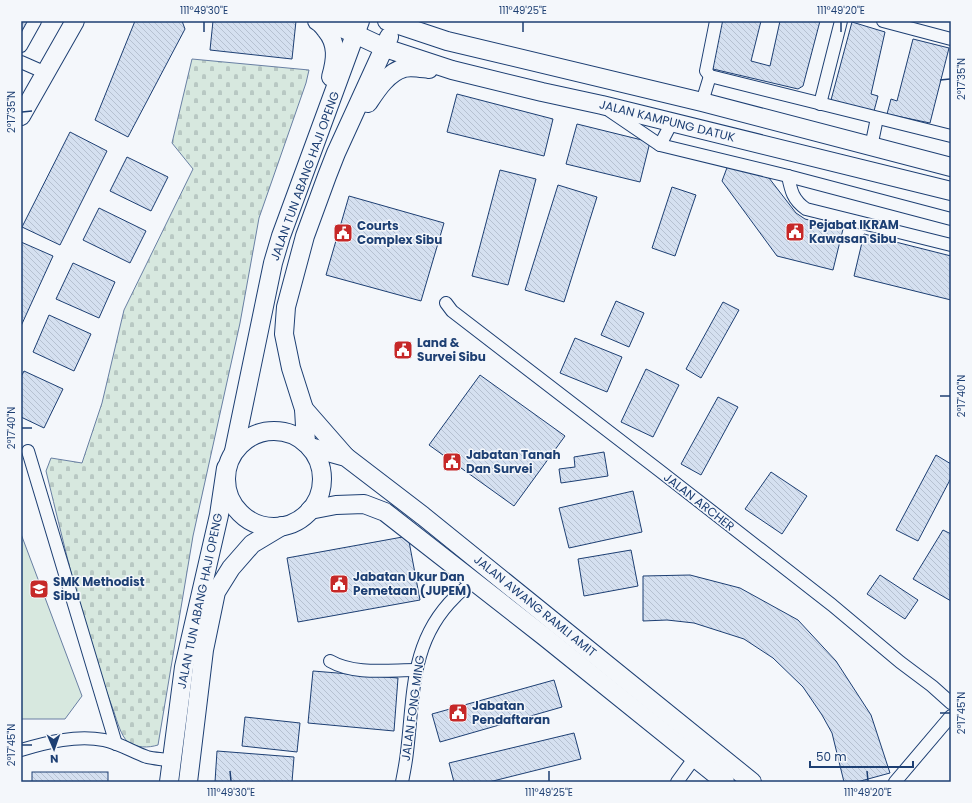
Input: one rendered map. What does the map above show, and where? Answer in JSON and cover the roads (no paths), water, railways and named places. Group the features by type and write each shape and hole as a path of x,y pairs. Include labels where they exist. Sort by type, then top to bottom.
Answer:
{"main road":[{"path":"21,116 75,21"},
{"path":"298,187 334,66 335,49 330,35 321,23 317,21"},
{"name":"JALAN KAMPUNG DATUK","path":"327,21 358,27 385,48 452,70 602,105 951,191"},
{"path":"392,22 447,41 702,102 951,167"},
{"name":"JALAN TUN ABANG HAJI OPENG","path":"308,445 304,409 291,368 284,334 286,307 305,236 336,153 385,48 392,22"},
{"name":"JALAN TUN ABANG HAJI OPENG","path":"234,451 280,236 358,27"},
{"path":"336,153 378,88 397,70 405,68 452,70"},
{"path":"304,409 346,457"},
{"path":"268,431 282,431 295,435 308,445 317,458 322,472 322,485 318,499 310,510 298,520 283,526 267,526 252,522 239,512 230,499 225,484 226,468 234,451 243,441 255,434 268,431"},
{"name":"JALAN AWANG RAMLI AMIT","path":"308,445 346,457 423,516 752,782"},
{"name":"JALAN TUN ABANG HAJI OPENG","path":"169,782 184,667 219,515 226,468"},
{"name":"JALAN AWANG RAMLI AMIT","path":"310,510 336,505 364,504 385,512 725,782"},
{"name":"JALAN TUN ABANG HAJI OPENG","path":"188,782 204,650 216,592 231,568 252,544 283,526"}],"street":[{"path":"21,46 35,21"},
{"path":"716,21 706,71 710,76 951,136"},
{"path":"820,104 841,21"},
{"path":"883,21 951,39"},
{"path":"21,62 46,73"},
{"path":"702,102 710,76"},
{"path":"602,105 660,145 788,176 951,219"},
{"path":"871,147 877,118"},
{"path":"660,145 672,122"},
{"path":"788,176 790,188 794,198 798,204 806,209 951,245"},
{"name":"JALAN ARCHER","path":"446,303 452,311 832,605 951,703"},
{"path":"28,451 116,744"},
{"name":"JALAN FONG MING","path":"402,782 407,752 410,713 419,656 427,635 436,620 455,596 474,582"},
{"path":"330,661 351,669 416,670"},
{"path":"895,782 951,716"},
{"path":"21,750 48,742 79,739 104,740 148,757 172,761"},
{"path":"677,782 695,757"}],"place":[{"name":"Pejabat IKRAM Kawasan Sibu","path":"795,232"},
{"name":"Courts Complex Sibu","path":"343,233"},
{"name":"Land & Survei Sibu","path":"403,350"},
{"name":"Jabatan Tanah Dan Survei","path":"452,462"},
{"name":"Jabatan Ukur Dan Pemetaan (JUPEM)","path":"339,584"},
{"name":"SMK Methodist Sibu","path":"39,589"},
{"name":"Jabatan Pendaftaran","path":"458,713"}]}
